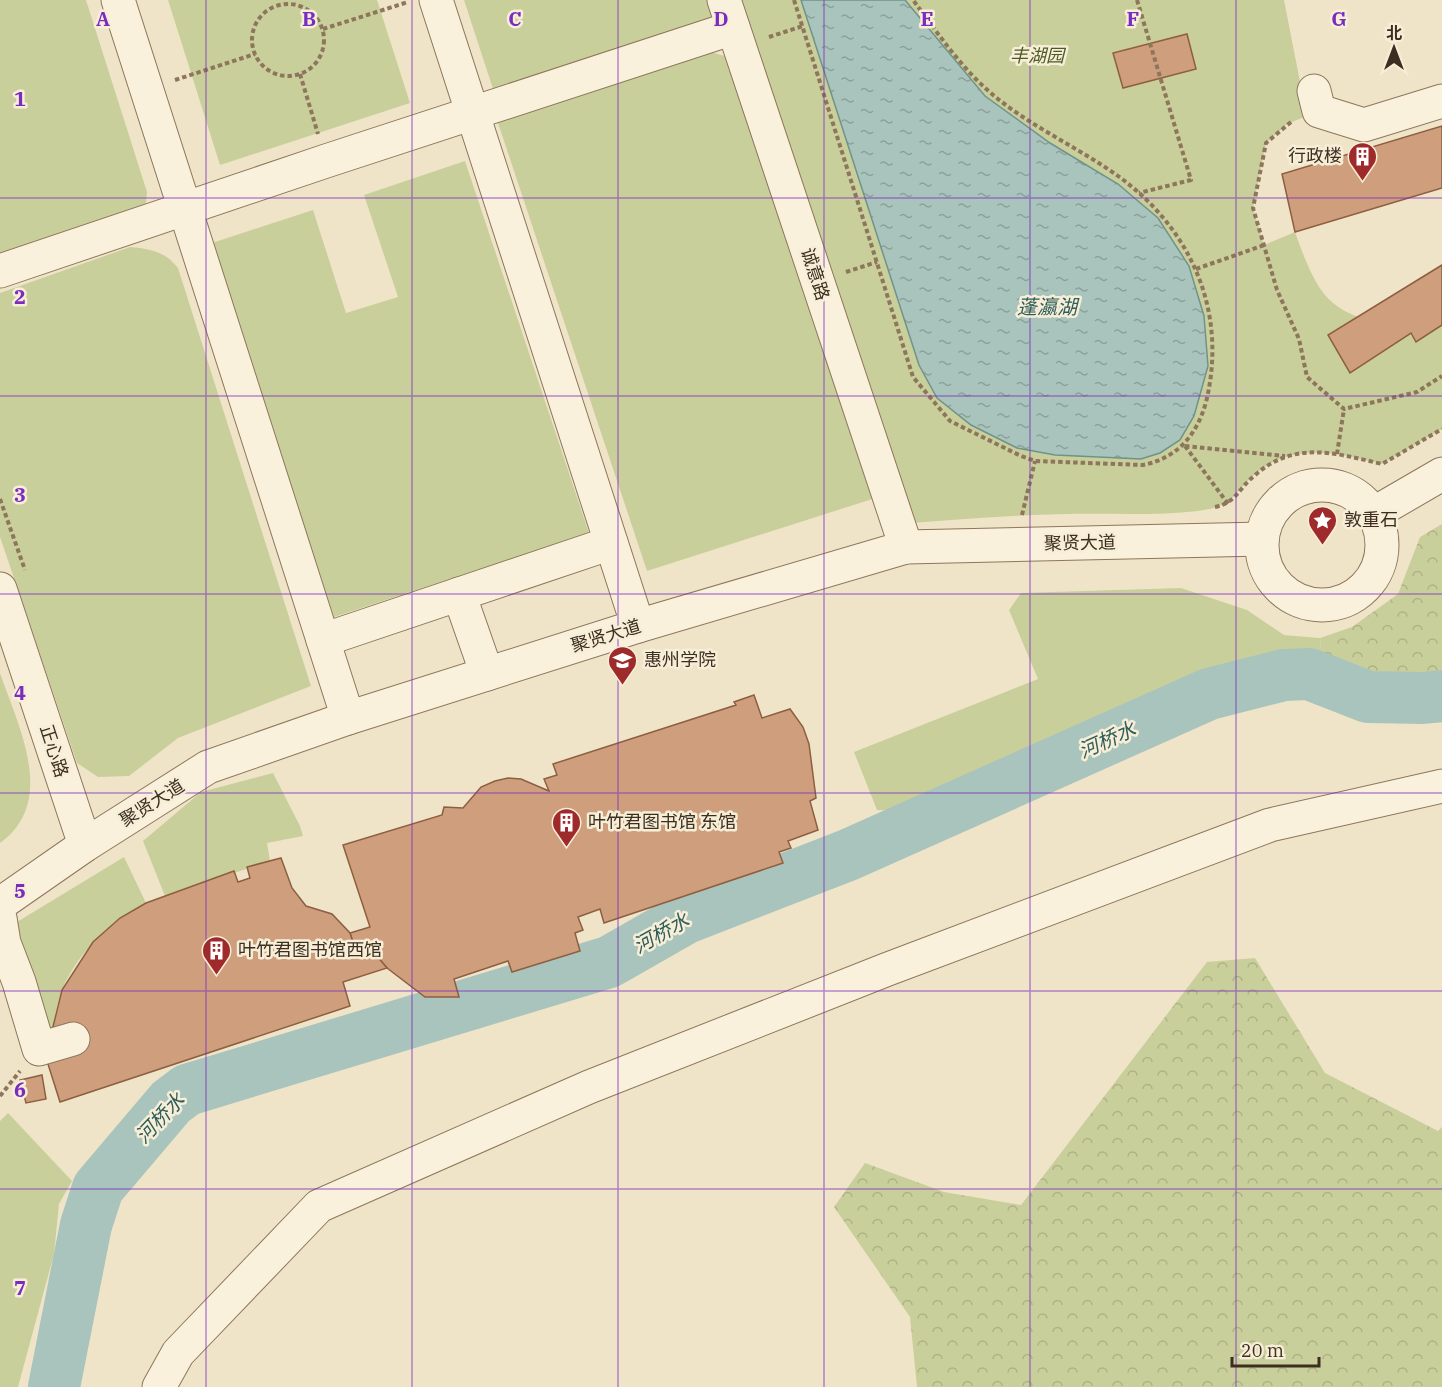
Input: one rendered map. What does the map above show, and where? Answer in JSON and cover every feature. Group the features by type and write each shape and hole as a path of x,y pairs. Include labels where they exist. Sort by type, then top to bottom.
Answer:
{"street":[{"path":"118,0 348,718"},
{"path":"436,0 638,626"},
{"path":"0,271 183,208 473,115 729,14"},
{"name":"诚意路","path":"729,14 906,548"},
{"path":"1316,101 1364,125 1442,102"},
{"path":"1373,514 1442,474"},
{"path":"1319,485 1336,487 1352,493 1373,514 1381,536 1381,556 1374,575 1361,591 1343,601 1323,605 1303,602 1285,592 1271,578 1263,560 1262,539 1266,523 1274,508 1287,496 1319,485"},
{"name":"聚贤大道","path":"0,904 85,845 208,767 348,718 638,626 906,548 1262,539"},
{"path":"323,640 611,543"},
{"name":"正心路","path":"0,589 85,845"},
{"path":"459,594 487,674"},
{"path":"159,1387 178,1353 319,1206 589,1087 888,969 1270,825 1442,786"},
{"path":"0,918 10,991 39,1049 73,1039"}],"path":[{"path":"275,0 276,7"},
{"path":"323,29 415,0"},
{"path":"794,0 913,376 950,421 1035,461 1143,465 1156,463 1185,446 1202,418 1213,368 1209,311 1196,269 1174,229 1139,193 1116,175 992,94 950,49 913,0"},
{"path":"1137,0 1191,180 1139,193"},
{"path":"282,4 303,7 313,13 323,29 325,41 322,55 315,64 300,74 289,76 274,73 261,63 255,54 253,30 265,12 276,7 282,4"},
{"path":"145,89 255,54"},
{"path":"300,74 326,161"},
{"path":"1316,101 1266,143 1253,208 1277,290 1299,339 1307,378 1344,409"},
{"path":"1196,269 1264,245"},
{"path":"1344,409 1417,392 1442,376"},
{"path":"1337,454 1344,409"},
{"path":"1185,446 1285,456 1309,451 1337,454 1382,464 1442,429"},
{"path":"1185,446 1229,503"},
{"path":"1209,508 1229,503 1254,475 1285,456"},
{"path":"1033,515 1022,515 1035,461"}],"green space":[{"path":"0,0 86,0 147,192 146,203 138,210 0,259"},
{"path":"168,0 377,0 410,103 220,165"},
{"name":"丰湖园","path":"464,0 1284,0 1302,92 1319,111 1287,124 1266,143 1253,208 1264,245 1295,232 1314,278 1323,293 1347,312 1411,333 1416,342 1442,325 1442,429 1382,464 1332,454 1299,454 1283,458 1253,476 1226,503 1210,509 1165,513 1024,515 898,524 888,494 647,571 496,117 699,49 729,57 730,16 499,94 493,89"},
{"path":"465,161 589,533 334,617 212,243 313,210 346,313 398,297 364,195"},
{"path":"130,247 162,254 178,268 311,686 178,738 129,776 98,777 77,763 0,537 0,293"},
{"path":"1442,524 1442,674 1375,681 1322,660 1320,638 1352,627 1398,594 1420,537"},
{"path":"1181,588 1247,610 1284,635 1320,638 1322,660 1286,660 1251,665 1182,684 1115,710 897,811 877,810 854,752 1038,679 1009,610 1021,593"},
{"path":"0,673 23,739 30,785 27,806 17,826 0,843"},
{"path":"273,773 303,836 267,843 270,861 165,896 143,841 201,792"},
{"path":"124,857 146,903 108,929 86,951 62,990 52,1031 44,1033 17,922"},
{"path":"1255,958 1325,1073 1438,1131 1442,1127 1442,1387 917,1387 910,1317 834,1207 865,1163 944,1192 1021,1205 1207,962"},
{"path":"8,1113 72,1181 59,1204 54,1254 18,1387 0,1387 0,1121"}],"water":[{"name":"蓬瀛湖","path":"801,0 905,0 985,96 1050,143 1118,184 1158,218 1189,266 1204,316 1208,366 1194,416 1180,440 1160,453 1141,459 1055,455 1017,448 971,425 937,398 919,365"}],"building":[{"path":"1187,34 1196,69 1123,88 1113,53"},
{"name":"行政楼","path":"1442,126 1442,188 1295,232 1282,174"},
{"path":"1442,265 1442,325 1416,342 1411,333 1350,373 1328,335"},
{"name":"叶竹君图书馆 东馆","path":"754,695 762,718 790,709 803,727 809,744 816,798 810,801 818,830 788,841 791,848 779,852 783,863 604,923 600,909 578,917 583,930 575,933 580,951 512,972 508,961 454,979 459,997 425,997 387,968 370,948 356,952 350,933 370,927 343,845 442,815 444,807 463,808 481,787 495,781 508,778 521,779 549,791 544,779 557,775 553,764 736,705 734,702"},
{"name":"叶竹君图书馆西馆","path":"281,858 292,888 306,906 332,914 350,933 356,952 370,948 387,968 343,982 350,1006 60,1102 47,1061 52,1031 62,990 93,942 120,918 146,903 234,871 238,882 250,878 247,867"},
{"path":"42,1075 46,1099 26,1103 20,1080"}],"waterway":[{"name":"河桥水","path":"54,1387 86,1225 98,1188 171,1102 187,1090 609,962 686,918 848,855 1209,694 1284,675 1309,674 1368,697 1442,696"}],"place":[{"name":"行政楼","path":"1363,182"},
{"name":"敦重石","path":"1323,546"},
{"name":"惠州学院","path":"623,686"},
{"name":"叶竹君图书馆 东馆","path":"567,848"},
{"name":"叶竹君图书馆西馆","path":"217,976"}]}
